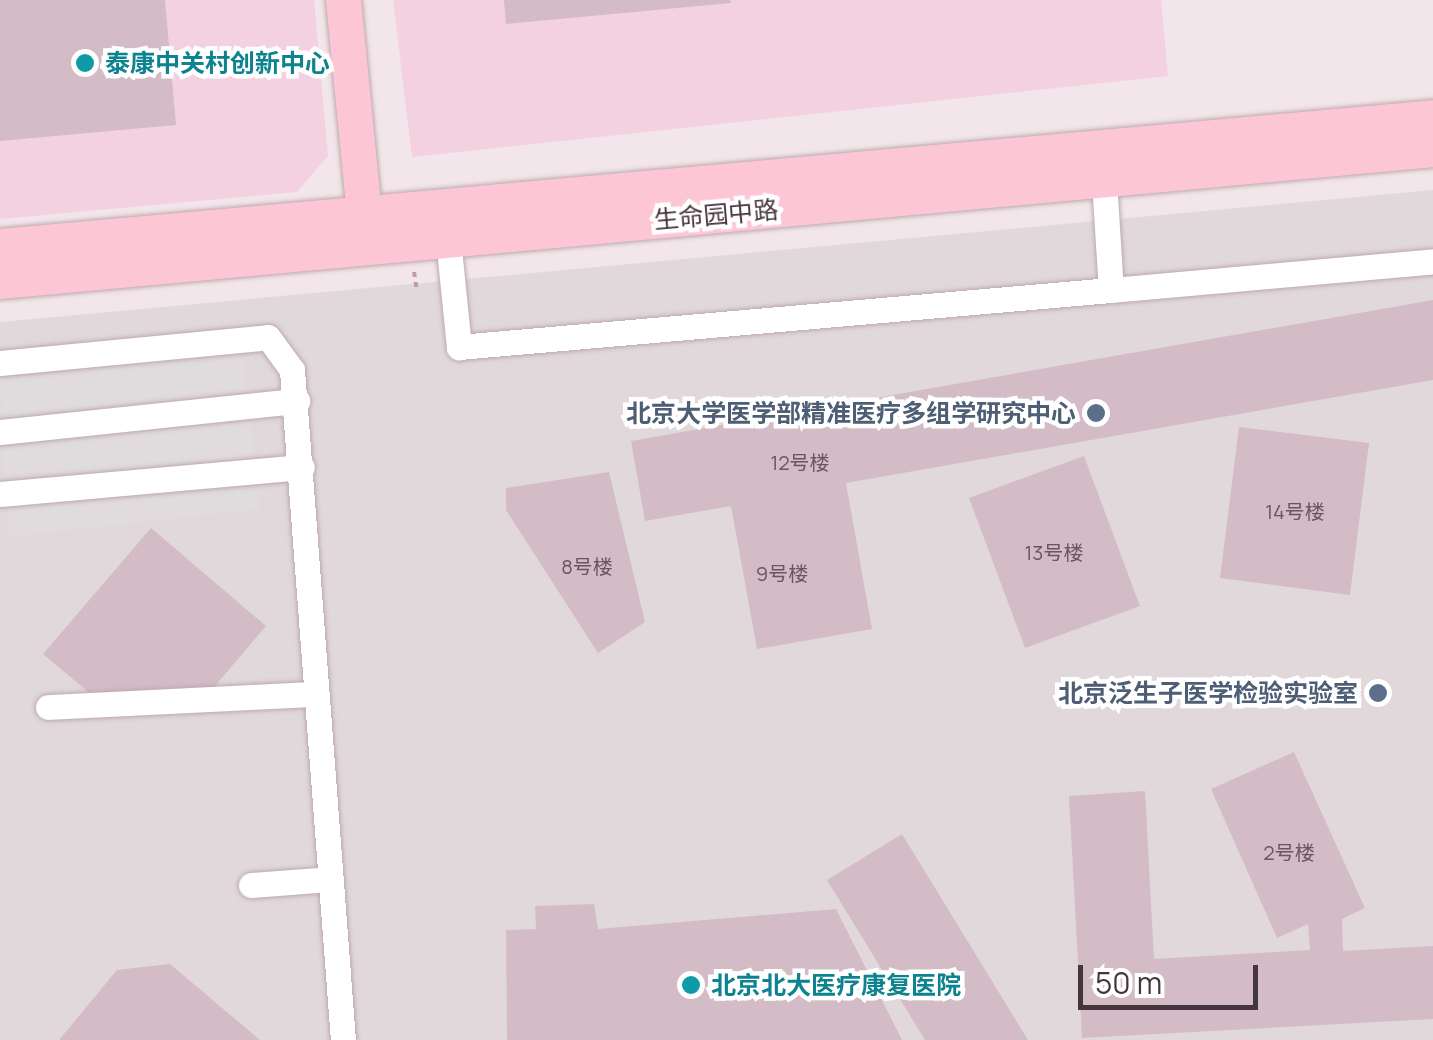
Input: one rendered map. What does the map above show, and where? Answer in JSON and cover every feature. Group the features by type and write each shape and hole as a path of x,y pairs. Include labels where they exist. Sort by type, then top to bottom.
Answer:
{"street":[{"path":"343,0 364,214"},
{"name":"生命园中路","path":"0,246 1433,117"},
{"name":"生命园中路","path":"0,282 1433,149"},
{"path":"1104,180 1110,290"},
{"path":"448,239 460,346 1433,260"},
{"path":"0,363 268,337 292,370 343,1040"},
{"path":"0,432 297,400"},
{"path":"0,494 302,468"},
{"path":"48,707 315,694"},
{"path":"251,885 330,880"}],"shaded area":[{"name":"泰康中关村创新中心","path":"0,0 314,0 328,156 297,192 0,219"},
{"path":"393,0 1161,0 1168,76 412,157"},
{"path":"1433,190 1433,1040 0,1040 0,322"},
{"path":"242,343 260,509 7,537 0,369"}],"building":[{"name":"泰康中关村创新中心","path":"0,0 165,0 176,125 0,141"},
{"path":"504,0 730,0 731,3 506,24"},
{"path":"1433,300 1433,380 846,483 872,629 757,649 731,506 645,521 631,441"},
{"path":"1239,427 1369,443 1350,595 1220,578"},
{"path":"1084,456 1140,606 1025,648 969,498"},
{"path":"609,472 645,622 598,653 506,510 506,488"},
{"path":"151,528 266,626 214,687 93,696 43,654"},
{"path":"1294,752 1365,908 1342,919 1343,951 1433,946 1433,1019 1082,1038 1069,796 1145,791 1154,959 1310,950 1308,924 1277,938 1211,789"},
{"path":"902,834 1028,1040 925,1040 827,880"},
{"name":"北京北大医疗康复医院","path":"594,904 598,929 836,909 902,1040 507,1040 506,930 536,929 535,906"},
{"path":"170,964 260,1040 59,1040 117,970"}],"place":[{"name":"泰康中关村创新中心","path":"85,63"},
{"name":"北京大学医学部精准医疗多组学研究中心","path":"1096,413"},
{"name":"北京泛生子医学检验实验室","path":"1378,693"},
{"name":"北京北大医疗康复医院","path":"691,985"}]}
